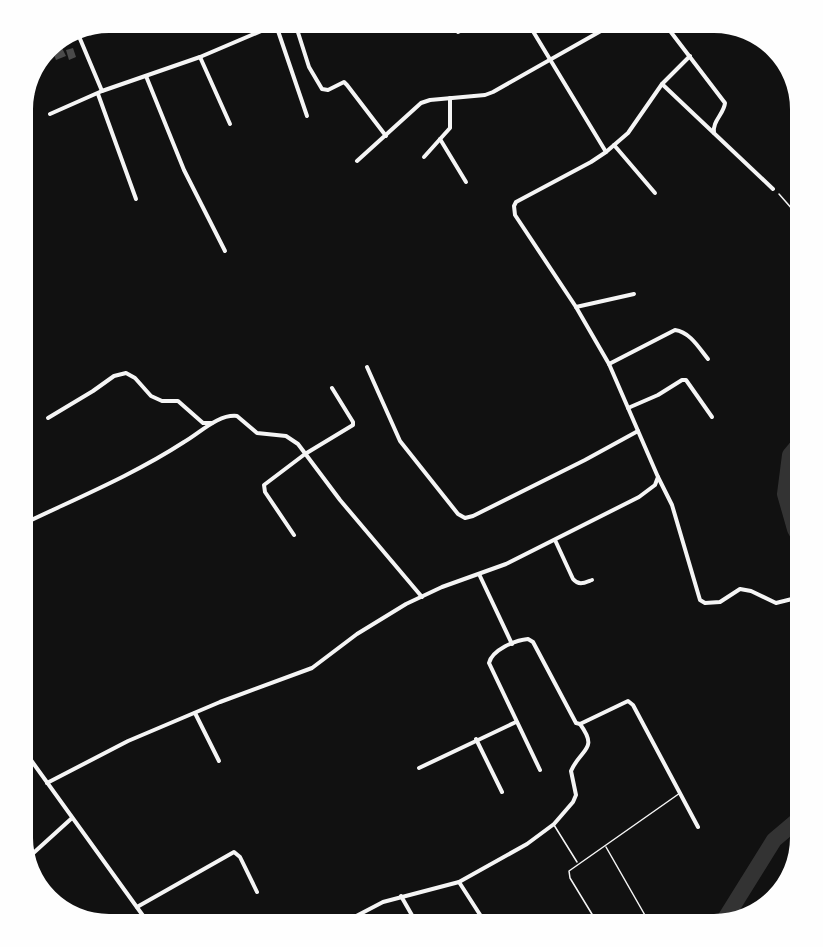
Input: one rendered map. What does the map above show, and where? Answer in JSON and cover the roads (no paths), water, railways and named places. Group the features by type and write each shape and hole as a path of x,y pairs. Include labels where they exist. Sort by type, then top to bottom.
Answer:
{"street":[{"path":"50,114 100,92 200,57 258,33"},
{"path":"281,33 307,116"},
{"path":"298,33 309,67 322,89 328,90 344,82 386,136"},
{"path":"534,33 606,152"},
{"path":"357,161 421,104 430,100 485,95 493,92 598,33"},
{"path":"672,33 725,103 725,107 714,124 714,135"},
{"path":"80,39 136,199"},
{"path":"690,56 662,84 628,133 606,152 516,201 515,215 576,307 609,364 672,505 700,600 705,603 720,602 740,589 751,591 776,603 790,600"},
{"path":"200,57 230,124"},
{"path":"146,76 184,170 225,251"},
{"path":"662,84 773,189"},
{"path":"424,157 450,128 450,98"},
{"path":"440,140 466,182"},
{"path":"614,145 655,193"},
{"path":"576,307 634,294"},
{"path":"609,364 675,330 689,336 708,359"},
{"path":"367,367 400,441 458,514 465,518 585,460 638,431"},
{"path":"48,418 114,376 126,373 135,378 151,396 157,399 178,401 203,423 213,423"},
{"path":"628,408 686,380 712,417"},
{"path":"294,535 265,492 264,485 305,454 353,425 332,388"},
{"path":"33,519 98,490 184,443 213,423 233,415 257,433 286,436 292,439 340,501 422,597"},
{"path":"47,783 128,741 312,668 357,634 422,597 442,587 507,564 555,540 650,491 658,477"},
{"path":"555,540 573,579 582,584 592,580"},
{"path":"480,574 512,644"},
{"path":"360,914 401,896 459,882 527,844 554,824 573,802 576,795 571,771 589,744 588,735 580,724 576,723 531,639 523,639 494,654 489,663 540,770"},
{"path":"580,724 631,702 698,827"},
{"path":"195,713 219,761"},
{"path":"419,768 516,722"},
{"path":"476,739 502,792"},
{"path":"33,763 142,914"},
{"path":"34,852 72,818"},
{"path":"136,906 234,852 240,857 257,892"},
{"path":"459,882 480,914"},
{"path":"401,896 411,914"}],"lane":[{"path":"592,914 568,874 571,868 605,847 680,793"},
{"path":"554,824 578,863"},
{"path":"605,847 644,914"}],"waterway":[{"path":"790,455 785,494 790,512"},
{"path":"729,913 774,840 790,826"}]}
